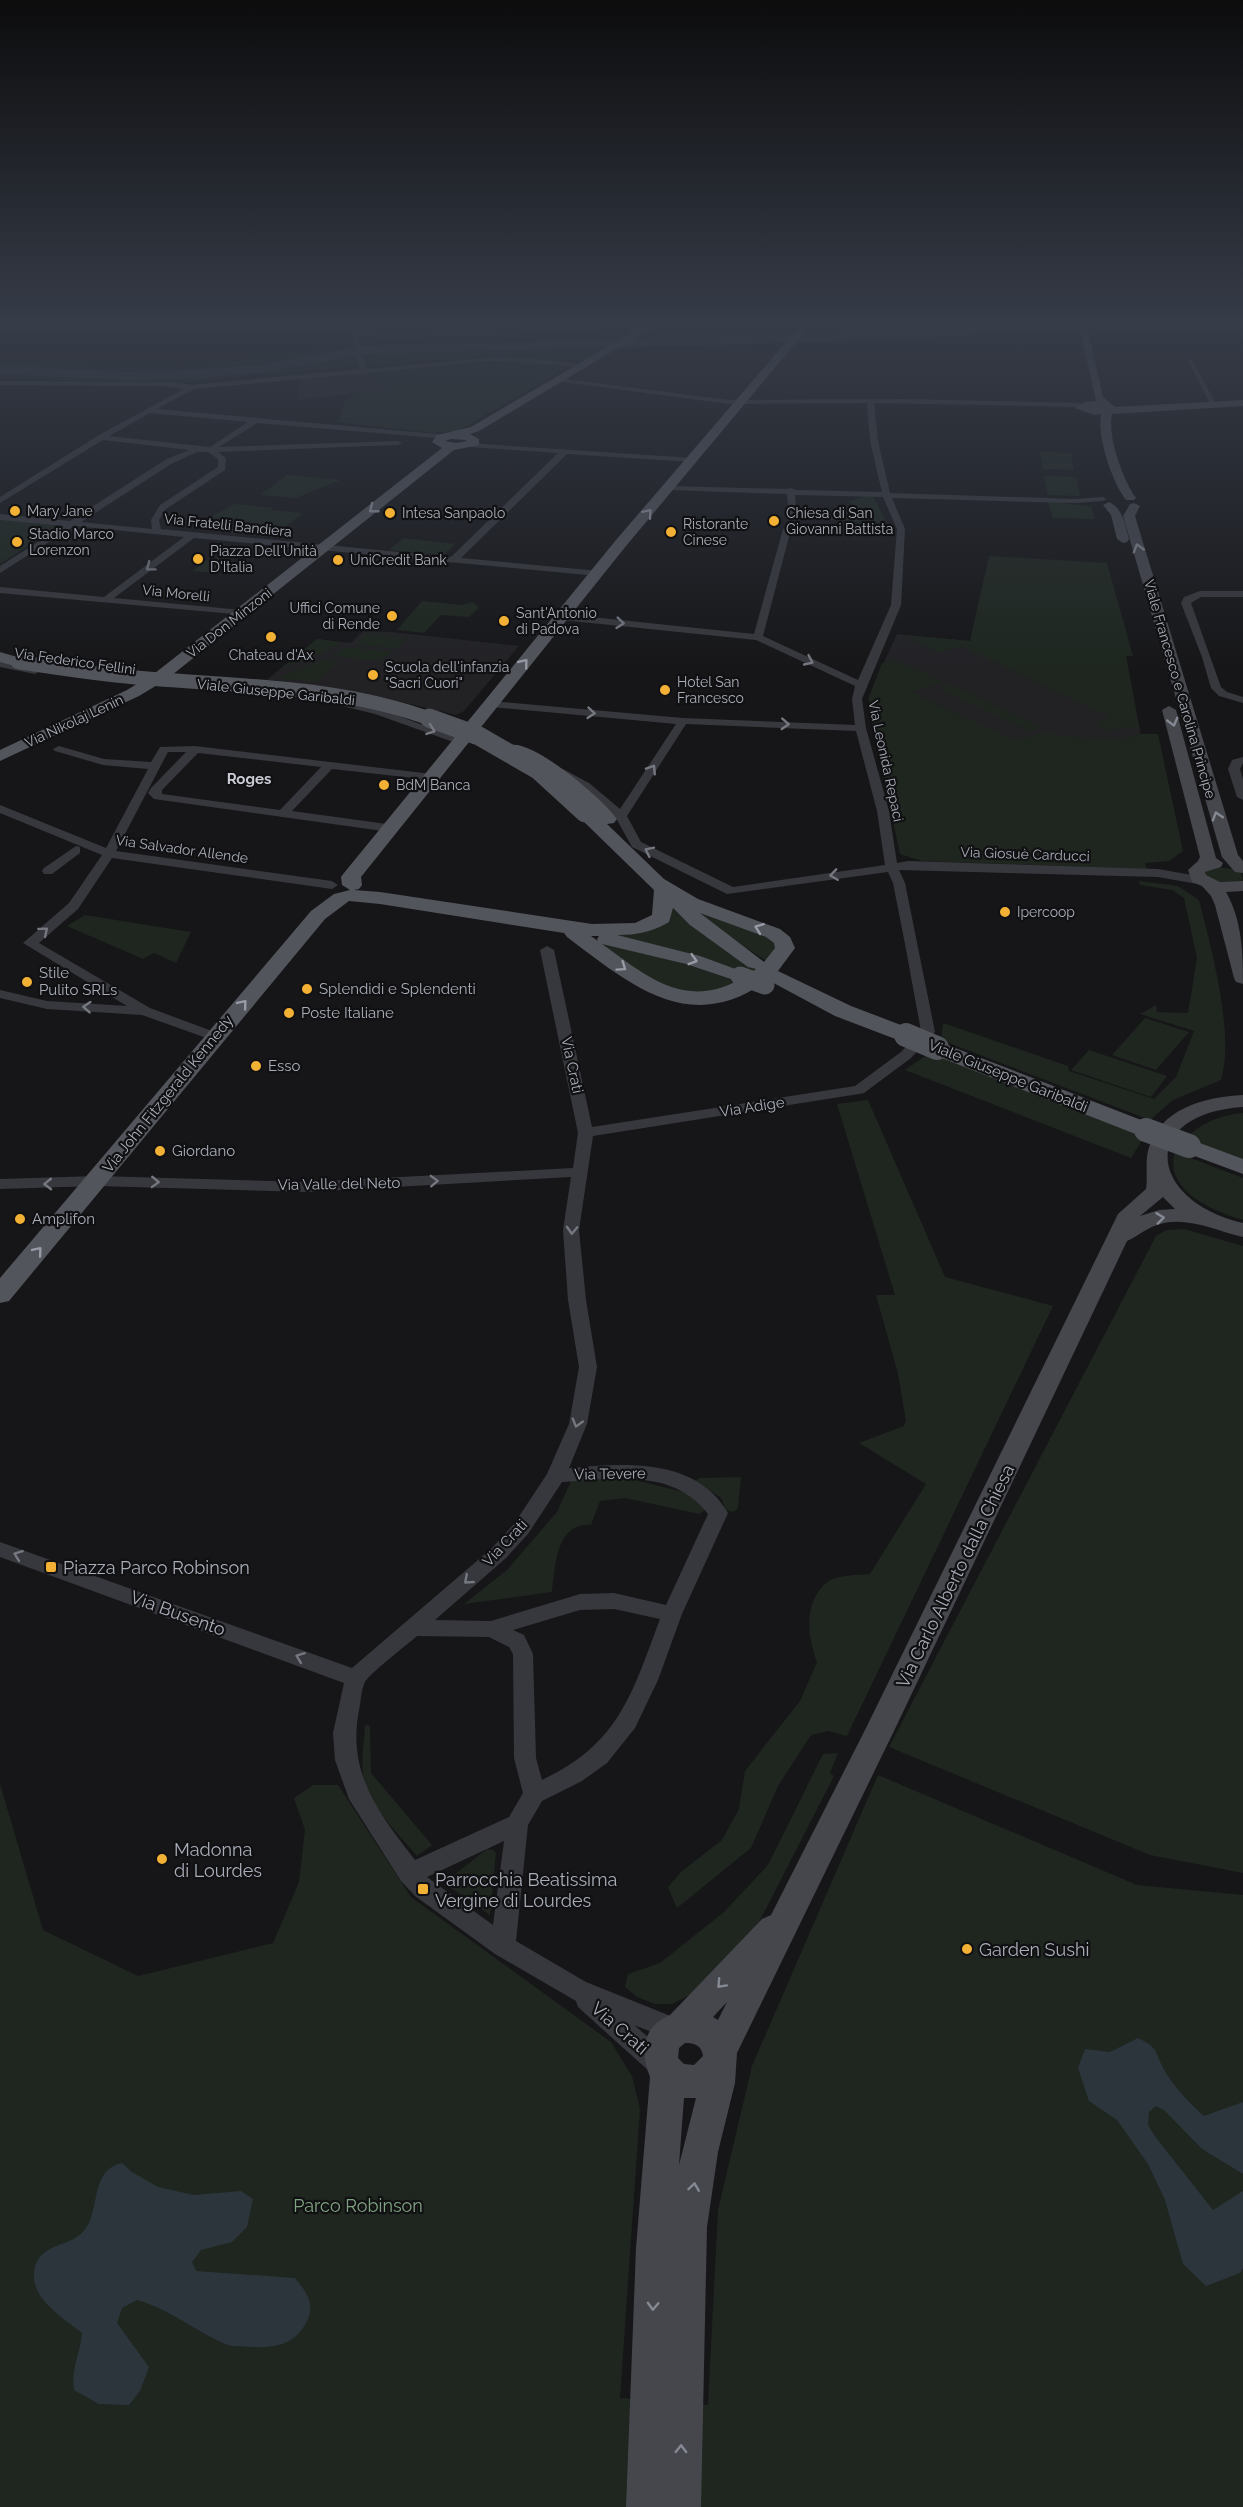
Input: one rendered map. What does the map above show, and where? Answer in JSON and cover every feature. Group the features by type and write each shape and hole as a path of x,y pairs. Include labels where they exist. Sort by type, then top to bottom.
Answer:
{"main road":[{"name":"Via Don Minzoni","path":"154,680 323,548 446,440 451,438"},
{"path":"446,440 461,438"},
{"path":"469,438 472,443"},
{"name":"Via John Fitzgerald Kennedy","path":"0,1295 318,915 343,891 351,877 460,741 710,438"},
{"name":"Viale Giuseppe Garibaldi","path":"0,657 89,674 312,693 411,712 481,738 540,771 747,969 843,1011 906,1045 937,1048 1243,1167"},
{"name":"Via Nikolaj Lenin","path":"0,756 154,680"},
{"path":"473,726 547,765 580,790 611,822 617,844"},
{"path":"343,891 543,924 617,931 644,927 662,918 661,887 691,903 773,933 783,941 785,948 772,967 745,986 724,996 696,1001 664,993 574,933"},
{"path":"543,924 574,933 747,969"}],"street":[{"path":"0,501 100,438"},
{"path":"111,438 206,449 446,440"},
{"path":"117,438 195,443 222,458 222,468 163,507 155,520 157,532"},
{"path":"0,570 179,456 206,449 228,438"},
{"path":"431,438 446,440"},
{"name":"Via Leonida Repaci","path":"874,438 886,494 901,529 900,569 896,605 857,699 861,728 883,811 892,867 899,883 928,1032 906,1045"},
{"name":"Viale Francesco e Carolina Principe","path":"1097,438 1108,496 1117,515 1148,631"},
{"name":"Viale Francesco e Carolina Principe","path":"1108,438 1122,489 1132,502 1129,516 1230,857 1242,868"},
{"path":"472,443 693,460"},
{"path":"175,445 180,449 179,456"},
{"path":"453,560 565,451"},
{"path":"669,488 791,490 1075,501 1108,496 1132,502"},
{"path":"791,490 793,517"},
{"name":"Via Fratelli Bandiera","path":"0,517 597,573"},
{"path":"758,637 787,529"},
{"path":"107,599 192,535"},
{"name":"Via Morelli","path":"0,588 95,601 107,599 242,613"},
{"path":"1243,594 1200,594 1187,599 1186,603 1207,657 1216,688 1223,694 1243,700"},
{"path":"561,617 758,637 861,685"},
{"name":"Via Federico Fellini","path":"0,664 55,674 154,680"},
{"path":"55,674 80,669 346,704 379,712 460,741"},
{"path":"154,680 340,695 416,710 473,726"},
{"name":"Viale Francesco e Carolina Principe","path":"1166,697 1206,845 1208,857 1205,874 1224,905 1243,978"},
{"path":"491,704 684,721 861,728"},
{"path":"547,765 585,785 621,816 684,721"},
{"path":"215,1037 145,1011 30,943 74,906 106,857 164,748 195,749 432,777"},
{"path":"59,749 103,762 155,766"},
{"path":"195,749 154,793 158,797 390,828"},
{"path":"1243,760 1234,765 1243,797"},
{"path":"283,814 329,765"},
{"name":"Via Salvador Allende","path":"0,809 106,857"},
{"name":"Via Giosuè Carducci","path":"621,816 636,844 731,891 908,865 1205,874"},
{"name":"Via Salvador Allende","path":"0,819 76,850 106,857 343,891"},
{"path":"48,871 76,850"},
{"name":"Viale Francesco e Carolina Principe","path":"1205,874 1223,863 1242,868"},
{"path":"1205,874 1226,888 1243,892"},
{"name":"Via Crati","path":"547,950 586,1133 571,1230 577,1300 588,1367 578,1424 556,1476 520,1529 499,1553 355,1678 345,1733 346,1760 357,1792 409,1874 434,1898 503,1946 577,1990 678,2028"},
{"path":"0,994 47,1005 145,1011"},
{"name":"Via Adige","path":"586,1133 860,1090 906,1045"},
{"path":"1209,1221 1178,1199 1159,1174 1157,1162 1164,1134 1186,1114 1199,1108 1238,1099"},
{"name":"Via Valle del Neto","path":"0,1184 73,1184 97,1181 306,1187 581,1172"},
{"name":"Via Carlo Alberto dalla Chiesa","path":"720,2056 1129,1214 1157,1191 1159,1174"},
{"name":"Via Carlo Alberto dalla Chiesa","path":"1117,1239 1144,1220 1159,1216 1187,1216 1243,1230"},
{"name":"Via Tevere","path":"534,1794 581,1771 628,1725 672,1614 718,1513 711,1501 698,1490 672,1478 644,1470 556,1476"},
{"name":"Via Busento","path":"0,1549 355,1678"},
{"path":"412,1628 490,1629 580,1602 614,1601 672,1614"},
{"path":"490,1629 517,1641 523,1654 525,1758 534,1794 517,1824 503,1946"},
{"path":"409,1874 517,1824"},
{"name":"Via Carlo Alberto dalla Chiesa","path":"678,2028 790,1911"},
{"name":"Via Crati","path":"577,1990 665,2070"},
{"path":"647,2507 671,2246 697,2165 720,2056 717,2042 702,2028 678,2028 662,2042 660,2058 665,2070 671,2246 680,2507"},
{"path":"665,2070 676,2079 693,2083 710,2076 720,2056"}],"shaded area":[{"path":"363,631 519,646 464,711 456,715 381,697 264,682 317,639 351,643"},
{"path":"897,634 1126,656 1143,746 967,742 875,681"},
{"path":"1138,2038 1154,2049 1174,2085 1204,2116 1243,2102 1243,2174 1202,2149 1164,2110 1156,2106 1149,2112 1148,2125 1154,2135 1213,2210 1243,2191 1243,2268 1240,2273 1206,2286 1183,2264 1165,2200 1148,2164 1117,2120 1089,2101 1078,2068 1085,2049 1110,2052"},
{"path":"122,2163 132,2172 158,2187 194,2195 241,2191 253,2199 247,2227 232,2242 201,2250 192,2262 196,2271 295,2278 310,2302 308,2319 298,2334 291,2340 277,2345 231,2346 161,2309 137,2300 122,2308 117,2323 149,2367 140,2391 129,2405 99,2404 74,2390 74,2374 82,2333 51,2308 38,2292 34,2274 36,2263 48,2250 80,2235 90,2219 105,2173"}],"green space":[{"path":"1040,452 1071,453 1074,470 1043,469"},
{"path":"287,475 340,480 296,498 260,495"},
{"path":"1044,476 1076,477 1080,496 1048,495"},
{"path":"864,496 873,496 887,523 807,519 807,516 851,517 851,501"},
{"path":"1047,501 1091,507 1095,519 1053,518"},
{"path":"234,504 303,513 272,537 228,533 244,520 209,518"},
{"name":"Stadio Marco Lorenzon","path":"0,520 60,525 0,564"},
{"path":"403,538 455,544 444,555 389,550"},
{"path":"242,551 214,573 193,571 202,563 192,562 194,560 191,559 202,557 199,560 212,561 221,554 212,553"},
{"path":"989,556 1107,563 1133,656 1126,656 1139,729 1128,726 1110,731 1092,723 1110,717 961,646 939,652 903,635 970,641"},
{"path":"422,601 462,605 472,602 479,607 469,617 441,615 424,633 397,630"},
{"path":"366,633 407,638 396,649 355,644"},
{"path":"317,639 342,642 324,652 280,669"},
{"path":"347,647 393,652 378,661 331,656"},
{"path":"323,659 339,661 315,682 278,678"},
{"path":"896,660 944,682 912,692 1015,741 1049,731 1061,736 1103,739 1158,734 1183,851 1169,861 1145,863 1147,869 922,861 900,854 869,709 869,697 882,663"},
{"path":"950,684 1041,727 1029,731 938,688"},
{"path":"1214,867 1241,872 1243,882 1239,884 1211,881 1204,873"},
{"path":"1139,881 1178,886 1199,900 1220,991 1225,1040 1225,1061 1221,1080 1173,1100 1150,1120 941,1040 943,1023 1068,1066 1069,1071 1154,1099 1176,1077 1194,1031 1140,1014 1156,1005 1157,1012 1188,1013 1197,958 1184,898 1172,890 1140,885"},
{"path":"694,908 766,934 779,943 768,962 731,938"},
{"path":"673,909 706,936 772,981 684,952 611,935"},
{"path":"85,915 191,932 176,963 154,953 143,959 67,926"},
{"path":"607,941 743,981 720,994 670,992 600,945"},
{"path":"1145,1018 1189,1032 1156,1070 1112,1055"},
{"path":"1089,1050 1167,1076 1151,1097 1071,1070"},
{"path":"931,1052 1146,1134 1131,1158 905,1070"},
{"path":"868,1100 945,1277 1053,1306 847,1736 828,1731 811,1735 778,1786 751,1848 677,1908 668,1887 682,1871 722,1840 739,1809 745,1771 800,1701 817,1662 810,1630 811,1608 815,1598 821,1589 833,1579 870,1574 926,1484 859,1443 904,1426 906,1421 898,1374 876,1295 895,1295 837,1104"},
{"path":"1243,1113 1243,1163 1184,1140 1211,1121"},
{"path":"1175,1152 1243,1178 1243,1220 1206,1205 1184,1189 1173,1166"},
{"path":"1184,1229 1243,1246 1243,1873 1150,1855 889,1747 1156,1236 1166,1230"},
{"path":"741,1477 738,1508 734,1512 726,1510 721,1498 696,1481 699,1478"},
{"path":"572,1479 635,1480 687,1493 705,1510 699,1514 625,1498 600,1501 591,1525 579,1526 564,1538 556,1559 552,1592 464,1604 507,1570 557,1512"},
{"path":"365,1725 370,1726 371,1773 432,1845 417,1856 378,1809 366,1788 362,1765"},
{"path":"838,1753 830,1773 834,1776 752,1936 700,1990 672,2004 655,2004 637,1997 625,1987 628,1974 660,1963 724,1912 768,1865 823,1754"},
{"name":"Parco Robinson","path":"878,1775 1137,1885 1243,1895 1243,2507 0,2507 0,1784 43,1930 138,1976 273,1943 299,1882 305,1830 294,1798 313,1785 338,1785 411,1897 611,2042 632,2076 640,2109 620,2398 708,2405 718,2210 752,2066"},
{"path":"487,1849 496,1853 490,1915 444,1883"}],"place":[{"name":"Mary Jane","path":"15,511"},
{"name":"Intesa Sanpaolo","path":"390,513"},
{"name":"Chiesa di San Giovanni Battista","path":"774,521"},
{"name":"Ristorante Cinese","path":"671,532"},
{"name":"Stadio Marco Lorenzon","path":"17,542"},
{"name":"Piazza Dell'Unità D'Italia","path":"198,559"},
{"name":"UniCredit Bank","path":"338,560"},
{"name":"Uffici Comune di Rende","path":"392,616"},
{"name":"Sant'Antonio di Padova","path":"504,621"},
{"name":"Chateau d'Ax","path":"271,637"},
{"name":"Scuola dell'infanzia \"Sacri Cuori\"","path":"373,675"},
{"name":"Hotel San Francesco","path":"665,690"},
{"name":"BdM Banca","path":"384,785"},
{"name":"Ipercoop","path":"1005,912"},
{"name":"Stile Pulito SRLs","path":"27,982"},
{"name":"Splendidi e Splendenti","path":"307,989"},
{"name":"Poste Italiane","path":"289,1013"},
{"name":"Esso","path":"256,1066"},
{"name":"Giordano","path":"160,1151"},
{"name":"Amplifon","path":"20,1219"},
{"name":"Piazza Parco Robinson","path":"51,1567"},
{"name":"Madonna di Lourdes","path":"162,1859"},
{"name":"Parrocchia Beatissima Vergine di Lourdes","path":"423,1889"},
{"name":"Garden Sushi","path":"967,1949"}],"district":[{"name":"Roges","path":"249,779"}]}
